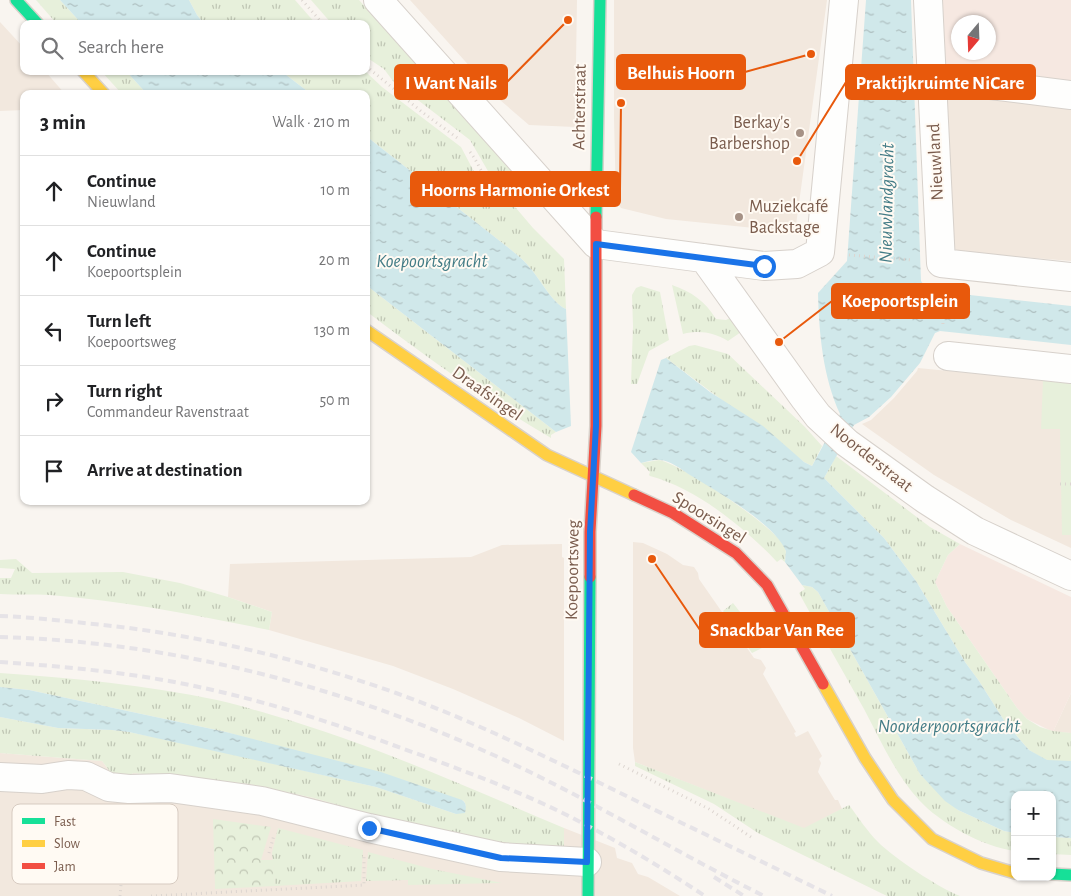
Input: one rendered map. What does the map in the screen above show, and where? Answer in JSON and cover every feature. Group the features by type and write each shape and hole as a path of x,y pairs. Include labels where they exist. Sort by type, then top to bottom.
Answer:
{"street":[{"path":"16,0 34,20"},
{"path":"378,0 596,244 764,266 798,264 820,252 844,0"},
{"name":"Achterstraat","path":"596,244 600,0"},
{"name":"Nieuwland","path":"928,0 941,263 1071,277"},
{"path":"86,75 100,90"},
{"path":"933,78 1071,95"},
{"name":"Koepoortsweg","path":"588,896 590,524 597,350 596,244"},
{"name":"Noorderstraat","path":"704,258 818,416 847,444 924,499 975,531 1071,576"},
{"name":"Draafsingel","path":"370,333 529,444 593,478"},
{"path":"946,344 1071,369"},
{"name":"Spoorsingel","path":"593,478 673,513 736,553 767,585 866,758 893,800 932,839 981,863 1011,871"},
{"path":"0,777 42,779 68,775 86,776 109,787 129,789 170,788 262,800 369,828 501,858 587,862"},
{"path":"1056,874 1071,875"}],"path":[{"path":"302,0 320,20"},
{"path":"370,69 422,112 463,142"},
{"path":"468,149 479,163 488,184 503,192"},
{"path":"845,254 912,260"},
{"path":"942,290 946,344"},
{"path":"1060,484 1071,484"},
{"path":"589,749 708,809 754,839"},
{"path":"128,804 129,789"},
{"path":"151,896 364,885 364,861 369,828"}],"shaded area":[{"path":"410,0 577,0 575,127 529,125 500,100"},
{"path":"614,0 827,0 795,232 666,219 621,208 616,201"},
{"path":"939,0 1071,0 1071,81 944,66"},
{"path":"0,22 20,44 20,75 48,75 62,90 20,90 20,110 0,111"},
{"path":"947,95 1071,108 1071,261 959,252 953,247"},
{"path":"918,368 1071,383 1071,548 1011,520 934,475 862,424 871,420 894,398"},
{"path":"633,542 643,543 667,554 683,565 694,567 699,579 754,658 761,660 766,668 763,674 796,732 794,733 796,737 808,731 822,756 819,759 821,763 818,772 835,800 838,800 842,809 804,829 635,762 633,748"},
{"path":"562,544 562,557 564,558 564,741 519,718 453,689 393,666 269,630 272,612 228,597 230,564 471,557 502,545"},
{"path":"960,544 1071,597 1071,693 1053,732 1027,719 1017,708 947,607 935,582 948,555"},
{"path":"1071,693 1071,733 1053,732"},
{"path":"0,753 102,761 115,778 126,779 133,773 249,784 314,798 365,813 465,836 564,846 564,828 615,848 617,858 632,863 638,874 648,877 680,896 0,896"}],"green space":[{"path":"36,0 60,0 78,20 54,20"},
{"path":"189,0 295,0 312,20 201,20"},
{"path":"311,0 359,0 518,176 504,186 499,185 492,178 470,140 393,81 384,69 370,60 370,20 328,20"},
{"path":"105,75 130,75 143,90 118,90"},
{"path":"286,75 369,75 382,87 461,147 480,183 486,190 516,208 564,259 566,309 556,302 528,265 518,256 370,139 370,90 306,90"},
{"path":"672,285 697,298 716,319 726,320 730,318 741,332 728,341 706,333 683,334"},
{"path":"641,286 660,292 669,340 649,351 637,384 631,384 632,295 636,288"},
{"path":"370,288 556,432 551,435 551,438 503,409 370,314"},
{"path":"695,345 728,354 805,427 822,446 812,466 804,462 666,358 689,346"},
{"path":"1043,380 1071,383 1071,535 1062,535 1060,429 1041,429"},
{"path":"836,456 930,527 960,544 948,555 935,582 947,607 1017,708 1027,719 1040,727 1071,733 1071,761 1047,761 1029,750 1005,722 965,662 916,581 884,538 824,478"},
{"path":"659,460 671,464 707,484 764,525 785,547 785,562 781,559 777,562 735,523 702,500 685,490 650,476 650,472 641,463"},
{"path":"16,559 32,573 123,572 180,583 272,612 269,630 105,601 50,595 0,594 0,578 11,578 15,569 0,568 0,560"},
{"path":"802,585 812,587 818,592 920,774 958,810 1004,831 1011,832 1011,850 989,845 963,833 928,809 910,790 888,756 799,593 805,589"},
{"path":"733,603 744,617 762,648 752,653 723,611"},
{"path":"0,673 82,680 163,690 238,705 309,726 383,753 564,828 564,846 518,845 465,836 365,813 314,798 249,784 133,773 126,779 115,778 102,761 0,753 0,717 58,728 129,732 182,743 376,787 456,814 466,806 464,801 226,732 29,690 0,687"},
{"path":"635,762 804,828 849,805 885,849 929,880 960,896 887,896 758,833 714,804 635,766"},
{"path":"213,819 271,827 261,860 273,860 275,886 215,889"},
{"path":"278,828 363,850 361,881 275,886 272,853"},
{"path":"1056,837 1071,838 1071,855 1056,854"},
{"path":"368,852 432,869 502,883 408,885 408,880 366,881"}],"water":[{"path":"60,0 189,0 201,20 78,20"},
{"path":"866,0 911,0 921,281 927,289 933,291 1071,306 1071,345 940,331 935,333 920,363 891,397 869,417 854,425 824,478 884,538 916,581 965,662 1005,722 1022,742 1029,750 1047,760 1071,761 1071,838 1056,837 1056,791 1011,791 1011,832 1004,831 958,810 945,801 920,774 818,592 812,587 802,585 785,562 786,551 779,540 743,508 676,466 664,460 641,463 631,452 661,360 666,358 710,392 763,426 804,462 812,466 840,414 834,400 823,355 818,293 847,261"},
{"path":"130,75 286,75 306,90 143,90"},
{"name":"Koepoortsgracht","path":"370,139 518,256 528,265 556,302 566,309 571,426 556,432 370,288"},
{"path":"0,687 29,690 226,732 381,772 462,800 466,807 465,813 456,814 376,787 129,732 58,728 0,717"}],"railway":[{"path":"0,616 124,627 164,633 242,648 358,680 448,713 499,735 832,896"},
{"path":"0,637 69,641 138,649 206,661 340,696 469,744 532,773 764,896"},
{"path":"0,662 85,669 169,681 254,700 338,726 468,772 565,814 618,842 705,896"},
{"path":"714,877 744,896"}],"traffic: fast":[{"path":"16,0 34,20"},
{"path":"596,217 600,0"},
{"path":"588,896 590,577"},
{"path":"1056,874 1071,875"}],"traffic: slow":[{"path":"87,75 100,90"},
{"path":"370,333 547,455 634,495"},
{"path":"823,684 865,758 893,800 932,839 981,863 1011,872"}],"traffic: jam":[{"path":"590,577 590,532 596,426 596,217"},
{"path":"634,495 673,513 736,553 767,585 823,684"}],"place":[{"name":"I Want Nails","path":"568,20"},
{"name":"Belhuis Hoorn","path":"811,54"},
{"name":"Hoorns Harmonie Orkest","path":"621,103"},
{"name":"Berkay's Barbershop","path":"800,133"},
{"name":"Praktijkruimte NiCare","path":"797,161"},
{"name":"Muziekcafé Backstage","path":"739,217"},
{"name":"Koepoortsplein","path":"779,342"},
{"name":"Snackbar Van Ree","path":"652,559"}],"route":[{"path":"369,828 501,858 587,862 590,532 596,426 596,244 764,266"}],"water label":[{"name":"Nieuwlandgracht","path":"887,203"},
{"name":"Noorderpoortsgracht","path":"949,726"}]}
